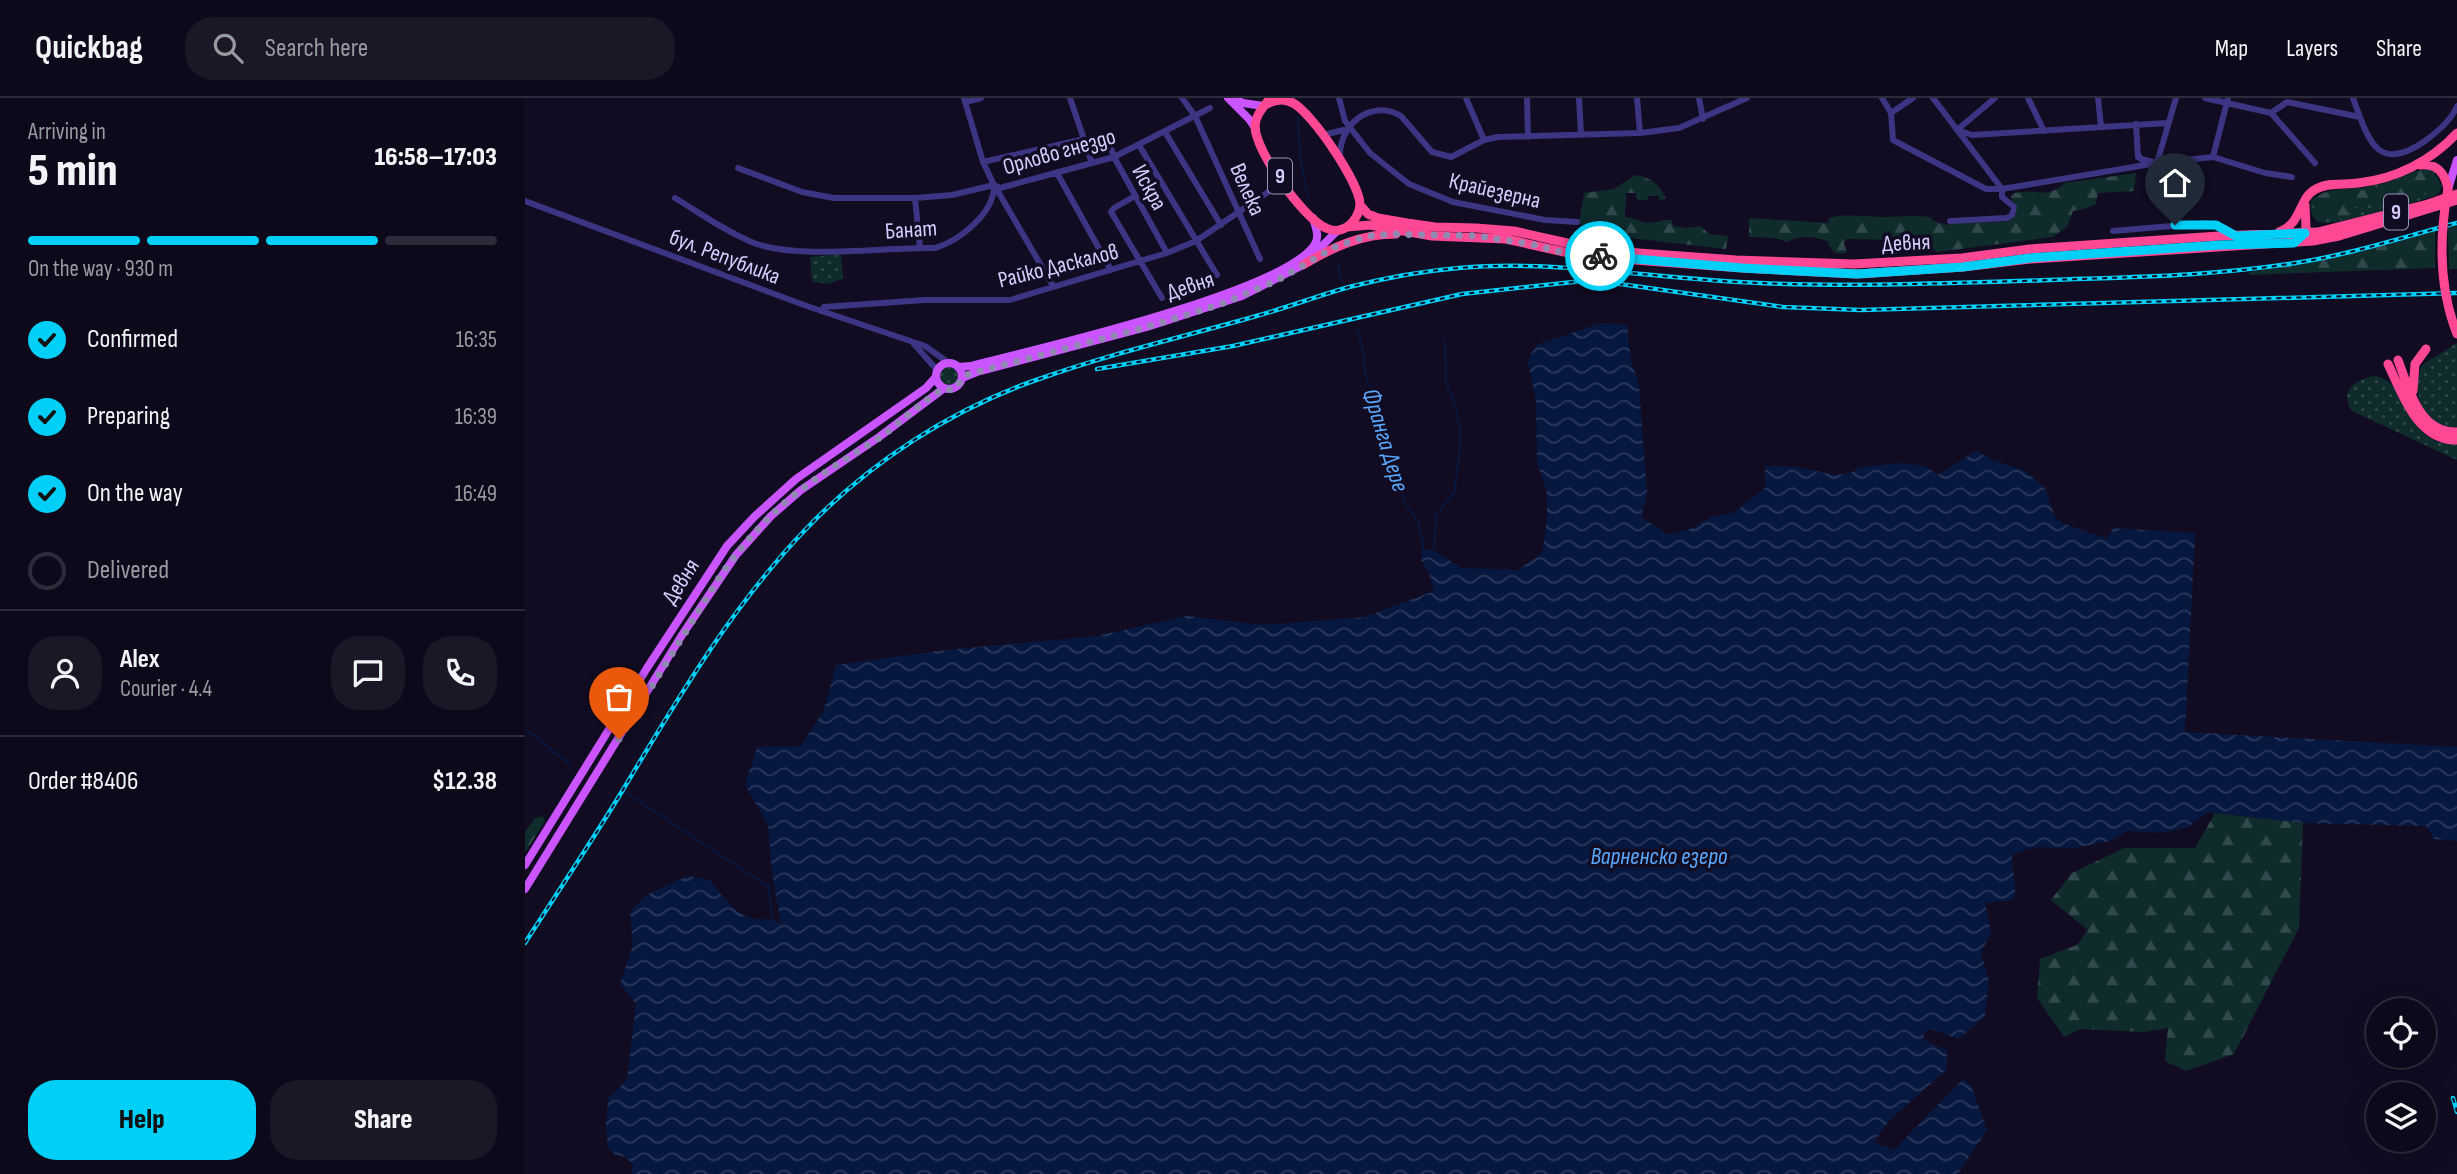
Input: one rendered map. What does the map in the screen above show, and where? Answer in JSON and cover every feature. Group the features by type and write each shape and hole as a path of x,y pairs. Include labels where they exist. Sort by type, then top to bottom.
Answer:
{"highway":[{"path":"1267,103 1280,100 1295,102 1323,135 1340,161 1354,186 1360,205 1354,221 1342,229"},
{"name":"9","path":"1267,103 1256,120 1256,129 1263,149 1283,182 1313,218 1324,227 1342,229"},
{"path":"2415,166 2438,152 2457,134"},
{"name":"9","path":"2303,210 2310,193 2321,186 2374,181 2426,164 2434,166 2444,175 2453,191"},
{"path":"2453,191 2442,233 2442,267 2457,334"},
{"name":"Девня","path":"1360,205 1368,214 1378,218 1426,226 1514,231 1576,245 1639,253 1749,261 1854,264 1962,258 2030,249 2303,234 2335,229 2453,191"},
{"name":"Девня","path":"1342,229 1370,225 1420,234 1506,239 1564,253 1742,268 1857,274 1963,267 2030,258 2313,241 2339,236 2457,201"},
{"path":"2303,210 2316,225 2335,229"},
{"path":"2294,243 2303,234 2303,210"},
{"path":"2272,234 2290,226 2303,210"},
{"path":"1303,265 1329,250 1361,238 1385,234 1420,234"},
{"path":"2303,234 2313,241"},
{"path":"2414,399 2414,370 2426,349"},
{"path":"2398,360 2420,413 2443,430 2457,432"},
{"path":"2388,364 2409,407 2423,426 2442,438 2457,440"}],"main road":[{"name":"9","path":"1228,98 1256,129"},
{"path":"1234,98 1243,103 1267,103"},
{"path":"2453,191 2457,160"},
{"name":"Девня","path":"958,367 971,366 1146,319 1233,292 1295,262 1311,248 1317,235 1313,218"},
{"name":"Девня","path":"962,378 1221,304 1265,286 1303,265 1342,229"},
{"path":"944,364 958,367 962,378 957,387 948,390 939,386 936,374 944,364"},
{"name":"Девня","path":"525,865 647,668 727,546 786,487 926,388 936,374"},
{"name":"Девня","path":"525,889 689,624 736,555 771,516 801,490 943,389"}],"street":[{"path":"981,98 965,100 983,162 1053,286"},
{"path":"1070,98 1092,163"},
{"name":"Велека","path":"1182,98 1195,116 1260,259"},
{"path":"1339,98 1347,127"},
{"path":"1466,98 1484,141"},
{"path":"1527,98 1528,137"},
{"path":"1579,98 1581,135"},
{"path":"1637,98 1640,132"},
{"path":"1699,98 1703,119"},
{"path":"1340,161 1340,144 1347,127 1355,118 1369,110 1388,108 1401,116 1432,152 1444,157 1457,155 1498,137 1581,135 1679,128 1747,98"},
{"path":"1882,98 1891,113 1893,140 1986,188 2002,189 2157,163 2213,157 2265,173 2292,177"},
{"path":"1891,113 1913,98"},
{"path":"1933,98 2002,189 2002,197 2014,207 2014,213 2010,217 1950,221"},
{"path":"1957,130 1995,98"},
{"path":"2028,98 2044,131"},
{"path":"2098,98 2101,126"},
{"path":"2157,163 2176,98"},
{"path":"2205,98 2228,100 2271,113 2315,163"},
{"path":"2353,98 2372,143 2395,156 2409,152 2434,135 2457,106"},
{"path":"2213,157 2228,100"},
{"path":"2271,113 2287,100 2360,117"},
{"name":"Орлово гнездо","path":"995,186 1057,173 1114,156 1210,108"},
{"path":"1957,130 1972,135 2168,123"},
{"path":"2136,124 2139,166"},
{"path":"1323,135 1347,127"},
{"name":"Кpaйeзepнa","path":"1347,127 1370,153 1409,184 1453,202 1545,219 1577,222"},
{"path":"1165,132 1221,225"},
{"name":"Искра","path":"1107,136 1114,156 1167,253"},
{"path":"983,162 1084,139"},
{"path":"1139,145 1217,275"},
{"path":"2138,155 2141,159 2157,163"},
{"name":"Банат","path":"675,198 737,235 773,248 823,251 935,248 949,244 974,225 990,203 995,186 952,195 915,198 817,196 738,168"},
{"path":"1057,173 1111,270"},
{"name":"Райко Даскалов","path":"821,311 824,307 925,300 1010,300 1167,253 1196,241 1283,182"},
{"path":"1135,196 1111,212 1163,298"},
{"path":"915,198 920,248"},
{"name":"бул. Република","path":"525,201 821,311 929,348 949,363"},
{"path":"2113,231 2207,223 2225,228 2236,236"},
{"name":"бул. Република","path":"912,342 936,374"}],"green space":[{"path":"2427,168 2438,177 2438,188 2429,194 2418,191 2388,205 2378,203 2350,208 2348,218 2334,221 2318,215 2311,201 2334,190 2382,187"},
{"path":"2414,171 2434,172 2442,186 2437,195 2331,223 2319,222 2312,215 2311,201 2317,196 2382,184"},
{"path":"2136,173 2134,191 2098,193 2096,204 2073,211 2067,227 2053,237 1937,252 1921,240 1846,239 1844,244 1847,252 1841,254 1833,251 1828,242 1818,238 1802,237 1787,242 1775,238 1749,237 1749,218 1828,223 1829,218 1843,216 1919,216 1930,217 1947,225 1957,222 2004,222 2015,215 2016,206 2011,196 2015,193 2047,192 2065,183"},
{"path":"1635,175 1654,182 1666,199 1659,201 1659,196 1648,196 1648,200 1637,200 1636,193 1626,193 1625,217 1648,223 1672,220 1673,226 1687,228 1701,226 1709,234 1728,236 1726,249 1613,236 1585,228 1579,223 1584,193 1614,189"},
{"path":"2457,226 2457,269 2449,269 2448,228"},
{"path":"2435,231 2435,268 2249,275 2249,272 2315,262"},
{"path":"841,254 843,279 832,284 812,282 810,257"},
{"path":"2457,343 2457,428 2445,427 2428,416 2422,407 2418,386 2422,365"},
{"path":"945,367 953,367 958,376 956,383 945,385 940,380 940,372"},
{"path":"2376,376 2388,381 2396,390 2426,435 2439,442 2457,444 2457,460 2352,411 2348,404 2348,392 2362,379"},
{"path":"2215,813 2303,823 2299,928 2234,1054 2186,1071 2165,1061 2168,1028 2144,1032 2081,1029 2064,1037 2037,998 2040,959 2077,945 2088,930 2051,900 2072,873 2124,848 2195,848"},
{"path":"543,816 545,821 525,853 525,832 535,818"}],"water":[{"name":"Варненско езеро","path":"1600,323 1627,325 1631,361 1639,385 1647,494 1641,517 1669,535 1690,529 1711,517 1733,513 1765,488 1765,466 1796,467 1835,475 1850,473 1860,467 1902,463 1925,466 1938,475 1976,451 1995,461 2026,471 2045,488 2055,517 2065,524 2107,539 2113,528 2195,533 2185,732 2457,747 2457,841 2434,839 2426,826 2303,823 2208,812 2188,827 2162,833 2128,831 2110,841 2074,848 2035,847 2012,855 2015,888 2013,900 1985,903 1991,933 1981,953 1989,981 1985,1016 1959,1039 1930,1029 1923,1034 1925,1041 1947,1050 1947,1069 1889,1121 1874,1142 1894,1150 1963,1079 1971,1085 1987,1130 1958,1174 631,1174 633,1166 626,1157 615,1155 608,1148 608,1099 627,1079 636,1004 620,984 633,945 630,911 648,894 688,876 710,880 729,904 741,914 781,924 772,874 768,825 745,785 757,747 801,746 824,710 836,665 946,650 1096,636 1187,616 1262,625 1365,617 1434,591 1428,571 1421,560 1423,549 1434,551 1462,568 1518,570 1542,553 1547,519 1547,491 1537,463 1536,401 1528,362 1537,345"}],"waterway":[{"name":"Франга Дере","path":"1298,118 1302,167 1309,196"},
{"name":"Франга Дере","path":"1338,265 1342,282"},
{"name":"Франга Дере","path":"1357,329 1365,372 1374,401 1388,431 1390,453 1406,505 1418,521 1423,549"},
{"path":"1434,551 1436,515 1454,493 1459,457 1460,429 1455,405 1446,383 1445,340"},
{"path":"525,729 571,765"},
{"path":"626,793 769,887 772,918"}],"railway":[{"path":"525,943 706,655 753,590 806,529 857,482 914,440 975,406 1039,379 1349,287 1445,269 1534,266 1722,281 1833,285 2142,277 2234,271 2315,260 2457,223"},
{"path":"1097,369 1233,346 1462,294 1592,280 1783,307 1861,310 2457,293"},
{"path":"2453,1098 2457,1112"}],"way so far":[{"path":"619,739 721,575 771,516 801,490 887,432 931,396 943,389 957,387 962,378 969,374 1147,327 1221,304 1276,281 1337,246 1369,236 1478,236 1506,239 1564,253 1600,256"}],"route":[{"path":"1600,256 1857,274 1963,267 2030,258 2220,245 2294,243 2305,233 2236,236 2225,228 2207,223 2175,225"}]}
